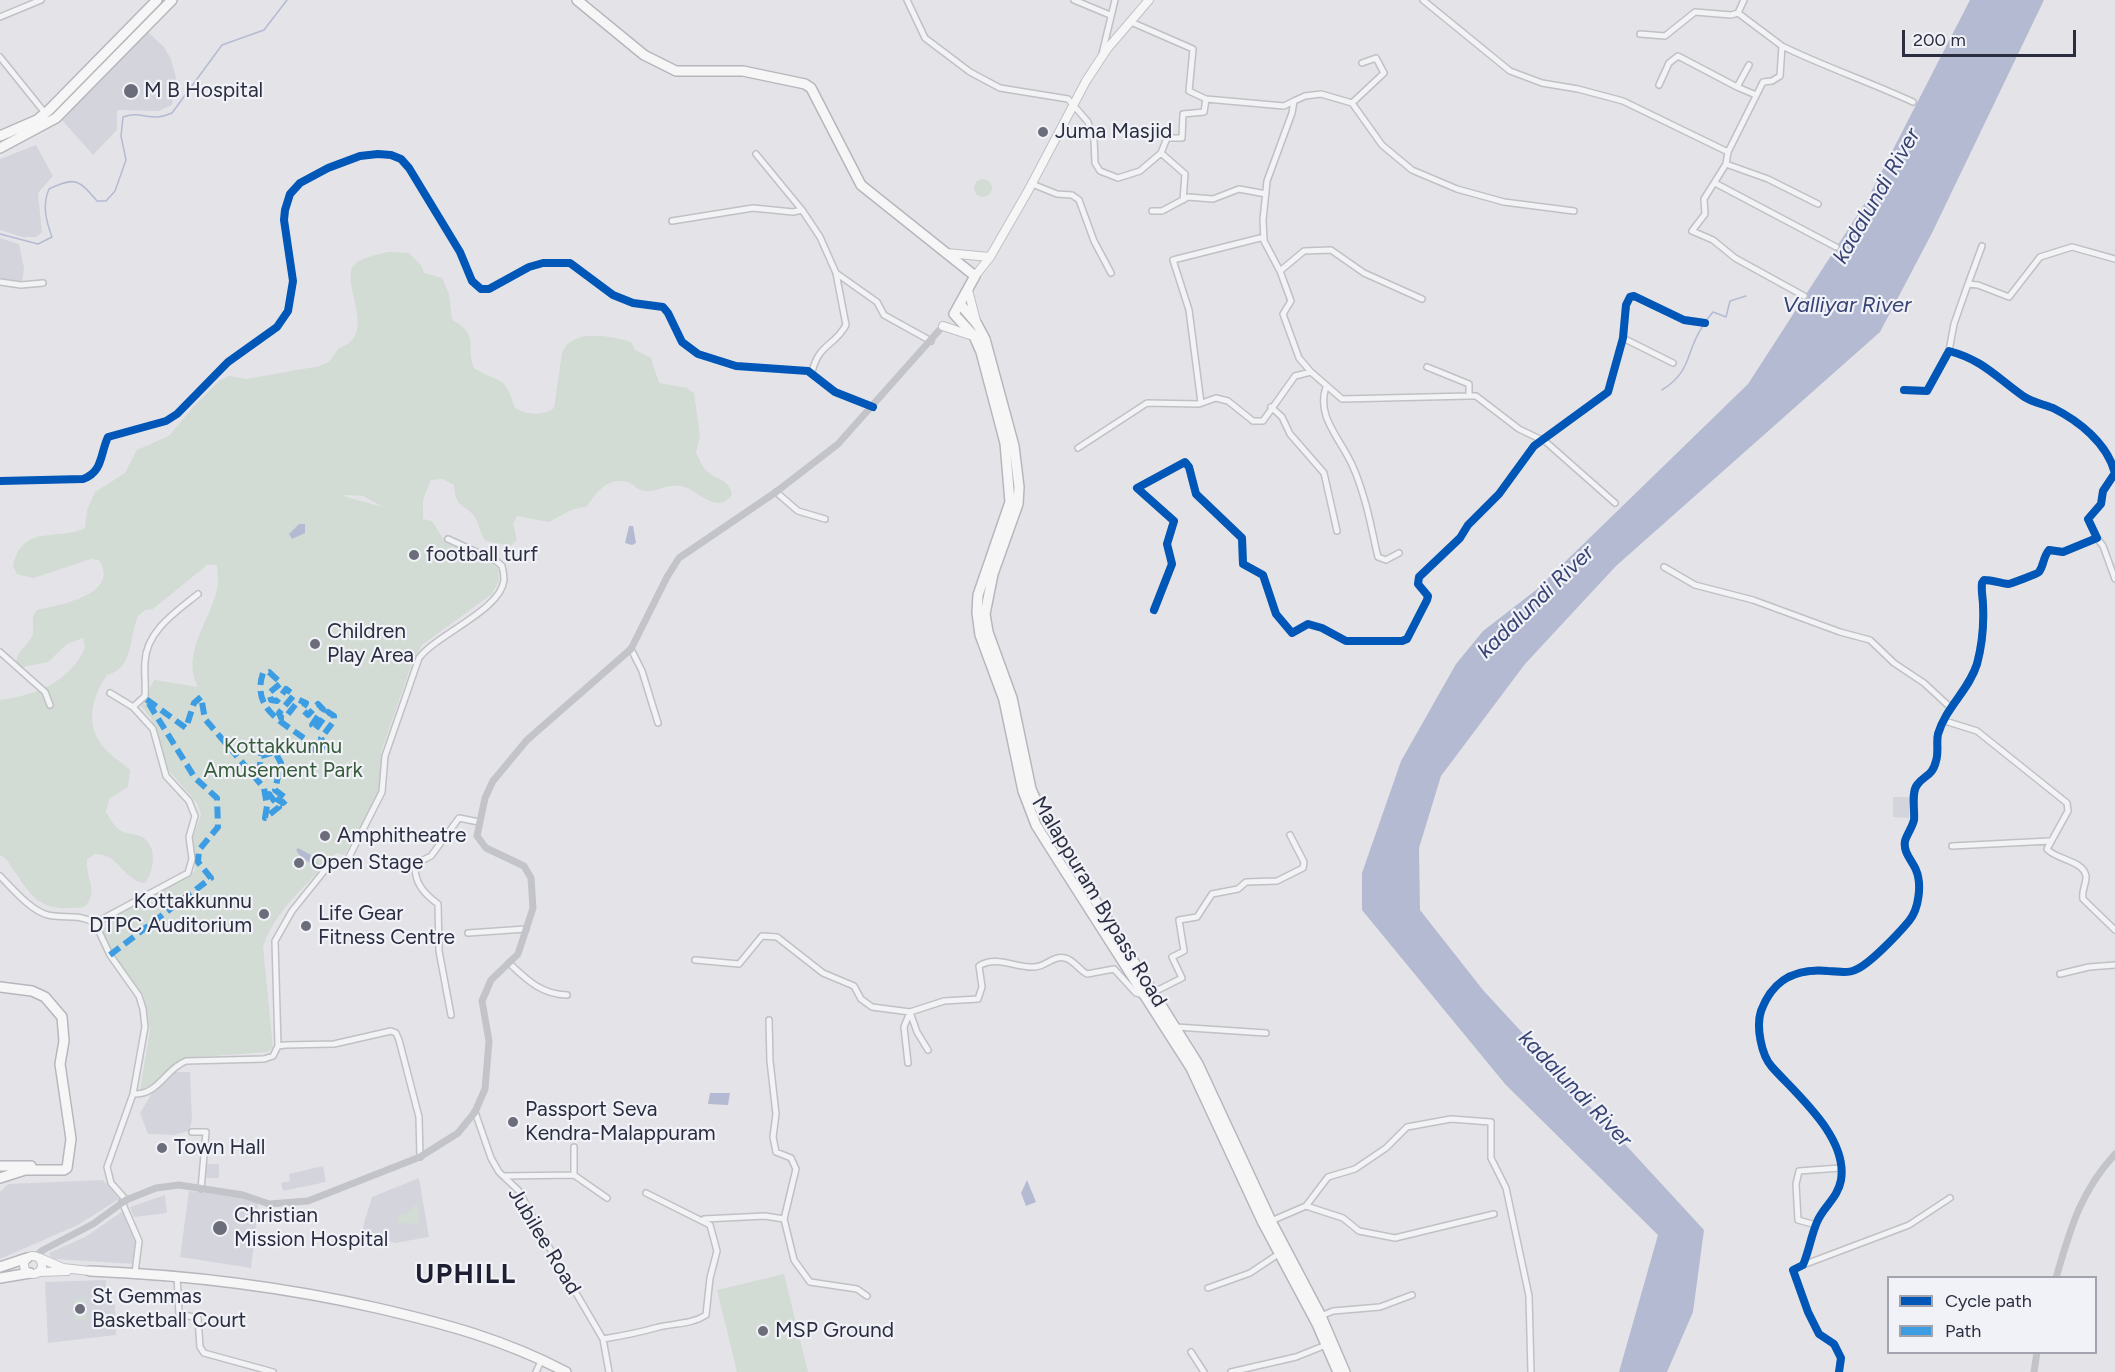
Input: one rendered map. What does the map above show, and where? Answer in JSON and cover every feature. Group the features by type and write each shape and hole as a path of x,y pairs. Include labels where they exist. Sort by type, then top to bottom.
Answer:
{"highway":[{"path":"0,136 45,113 157,0"},
{"path":"0,148 56,118 172,0"},
{"path":"580,1 644,55 676,71 761,73 805,84 811,88 855,178 975,276 954,314"},
{"path":"81,76 89,84"},
{"name":"Malappuram Bypass Road","path":"961,305 977,324 985,339 1014,446 1019,488 1017,504 986,599 985,614 988,632 1012,698 1031,789 1046,822 1191,1068 1338,1372"},
{"name":"Malappuram Bypass Road","path":"954,314 975,336 1005,443 1011,486 1010,502 978,595 980,635 1004,700 1023,791 1036,825 1148,994 1176,1027 1198,1064 1271,1221 1321,1316 1345,1372"},
{"path":"0,987 32,991 45,997 62,1017 64,1041 60,1064 70,1121 69,1159 64,1170 25,1170 0,1178"},
{"path":"0,1166 53,1168 62,1166 69,1159"},
{"path":"0,1267 34,1257"},
{"path":"90,1271 177,1275 310,1293 484,1335 542,1359 566,1372"},
{"path":"0,1278 34,1273"}],"main road":[{"path":"975,276 990,257 1101,58 1149,0"},
{"path":"0,481 42,479 71,482 92,476 100,465 103,447 108,437 166,420 177,414 228,362 277,327 288,311 292,265 284,220 290,195 300,183 328,168 360,156 378,154 391,155 409,168 460,252 472,281 481,289 489,289 529,267 543,263 570,263 613,295 633,303 663,307 668,313 676,334 698,354 736,366 812,372 835,392 873,407"},
{"path":"945,253 990,257"},
{"path":"968,290 977,324"},
{"path":"90,1271 34,1273 24,1266 43,1250 93,1224 124,1201 144,1191 170,1185 243,1195 269,1204 300,1203 420,1157 458,1133 475,1112 485,1089 489,1058 482,1001 491,980 518,954 533,908 531,878 524,866 481,843 477,836 479,822 493,781 527,740 631,649 667,577 680,558 776,492 838,444 954,314"},
{"path":"943,326 975,336"},
{"path":"2057,1276 2079,1205 2088,1188 2114,1158"},
{"path":"34,1257 63,1268 90,1271"},
{"path":"34,1257 42,1265 34,1273"},
{"path":"2034,1372 2037,1354"}],"street":[{"path":"0,17 41,0"},
{"path":"907,0 925,38 970,72 1000,88 1068,99 1088,122 1094,139 1095,163 1100,171 1118,178 1140,171 1161,153 1167,138 1182,138 1183,114 1204,112 1206,99"},
{"path":"1074,0 1110,15"},
{"path":"1101,58 1115,0"},
{"path":"1423,0 1510,71 1542,83 1605,95 1623,101 1728,152"},
{"path":"1640,34 1665,36 1695,12 1731,15 1738,13 1744,0"},
{"path":"1738,13 1782,46 1833,70 1852,75 1913,102"},
{"path":"1131,22 1193,49 1188,90 1206,99 1284,106 1305,96 1320,94 1352,104 1382,145 1412,170 1457,189 1504,202 1574,211"},
{"path":"1782,46 1780,76 1772,81 1763,82 1756,94 1728,152 1726,164 1704,199 1705,214 1692,231 1713,240 1735,258 1804,296"},
{"path":"1659,85 1669,63 1678,56 1737,87 1756,94"},
{"path":"0,57 45,113"},
{"path":"1352,104 1384,73 1376,58 1362,63"},
{"path":"1737,87 1749,65"},
{"path":"1294,101 1293,113 1267,181 1263,239 1280,271 1291,301 1283,314 1299,358 1326,387 1342,399 1476,396 1519,429 1541,439 1615,503"},
{"path":"1161,153 1185,174 1183,200"},
{"path":"756,154 802,210 820,237 836,273 846,325 841,335 823,346 815,359 812,372"},
{"path":"1726,164 1768,179 1818,204"},
{"path":"1715,183 1836,247"},
{"path":"1032,184 1057,194 1072,195 1079,200 1094,241 1111,273"},
{"path":"1152,212 1162,212 1188,197 1213,199 1239,189 1266,194"},
{"path":"672,221 753,208 793,212 802,210"},
{"path":"1201,403 1189,310 1173,260 1263,239"},
{"path":"1904,390 1927,392 1949,351 1954,324 1982,246"},
{"path":"1968,284 1978,285 2009,297 2040,257 2072,247 2115,259"},
{"path":"1280,271 1304,251 1331,250 1364,273 1422,299"},
{"path":"836,273 877,302 884,315 931,341"},
{"path":"0,282 21,285 43,283"},
{"path":"1154,610 1172,564 1167,544 1174,521 1137,488 1185,462 1189,467 1196,494 1242,538 1243,564 1263,575 1276,615 1292,633 1308,624 1314,624 1346,641 1402,641 1410,635 1427,600 1428,596 1418,584 1419,577 1460,538 1468,525 1499,494 1519,470 1528,452 1541,439 1608,392 1623,338 1626,305 1632,296 1684,320 1705,323"},
{"path":"1623,338 1672,363"},
{"path":"1949,351 1971,357 2004,379 2024,398 2054,409 2084,427 2096,441 2115,473 2103,491 2100,504 2088,519 2103,546 2115,579"},
{"path":"1427,367 1470,384 1469,396"},
{"path":"1078,448 1147,403 1201,403 1216,398 1223,399 1257,422 1263,421 1295,376 1311,372"},
{"path":"1326,387 1322,397 1324,411 1330,429 1348,457 1364,497 1378,557 1386,560 1399,554"},
{"path":"1272,406 1282,417 1290,434 1324,473 1337,531"},
{"path":"776,492 798,511 825,519"},
{"path":"1803,1265 1816,1224 1836,1193 1841,1178 1840,1168 1834,1142 1821,1122 1791,1084 1771,1066 1763,1049 1760,1029 1761,1012 1772,993 1788,975 1807,969 1842,972 1856,970 1896,936 1911,919 1920,881 1908,859 1905,841 1913,824 1917,785 1931,774 1937,759 1937,735 1959,693 1968,687 1977,664 1982,640 1981,590 1984,580 2007,584 2016,579 2033,577 2039,572 2049,550 2063,552 2097,538"},
{"path":"133,1094 147,1093 166,1079 177,1065 186,1061 264,1059 273,1056 278,1046 275,940 292,911 329,865 341,866 349,857 382,792 386,756 419,658 427,647 483,609 498,596 504,581 502,566 486,554 448,539"},
{"path":"1664,567 1695,585 1753,600 1840,632 1870,640 1894,663 1924,683 1951,708"},
{"path":"133,707 145,696 144,661 148,646 163,622 198,594"},
{"path":"631,649 642,671 658,723"},
{"path":"0,652 45,692 50,705"},
{"path":"95,923 135,904 192,869 189,837 195,816 194,810 165,776 153,729 133,707 110,693"},
{"path":"1945,721 1977,731 2067,803 2068,811 2050,841 2048,849 2052,854 2084,870 2086,877 2083,899 2115,930"},
{"path":"451,1015 439,951 438,904 423,893 415,874 415,864 431,856 459,818 479,822"},
{"path":"695,960 739,964 762,936 777,937 823,973 854,986 861,999 872,1007 910,1012 944,1001 978,999 982,987 980,966 987,962 1033,968 1055,958 1064,957 1087,974 1114,969 1136,993 1148,994 1182,978 1172,957 1184,951 1179,920 1197,917 1212,894 1238,889 1246,882 1277,881 1303,868 1304,862 1290,835"},
{"path":"1952,846 2050,841"},
{"path":"0,876 26,901 47,915 81,916 95,923 110,955 139,996 145,1027 133,1094 107,1167 111,1183 124,1201 139,1241 135,1273"},
{"path":"468,933 526,929"},
{"path":"509,963 540,989 550,994 567,995"},
{"path":"2060,974 2089,967 2115,965"},
{"path":"910,1012 917,1032 928,1050"},
{"path":"908,1063 904,1027 910,1012"},
{"path":"769,1020 770,1061 777,1114 773,1137 776,1152 791,1158 796,1169 784,1219 794,1260 810,1282 857,1289 867,1296"},
{"path":"1176,1027 1266,1033"},
{"path":"278,1046 334,1044 391,1031 396,1033 419,1117 420,1157"},
{"name":"Jubilee Road","path":"475,1112 491,1158 503,1176 519,1191 543,1237 603,1339 609,1372"},
{"path":"1271,1221 1306,1206 1328,1177 1355,1168 1386,1148 1407,1127 1451,1119 1491,1122 1491,1158 1506,1188 1530,1296 1531,1372"},
{"path":"192,1132 206,1132 201,1189"},
{"path":"574,1147 574,1175"},
{"path":"1816,1224 1798,1220 1796,1184 1799,1171 1840,1168"},
{"path":"503,1176 574,1175 607,1198"},
{"path":"603,1339 642,1333 654,1328 698,1320 706,1316 710,1278 717,1251 710,1225 704,1219 646,1193"},
{"path":"1839,1372 1841,1358 1834,1344 1819,1334 1808,1312 1793,1270 1909,1225 1950,1198"},
{"path":"1306,1206 1343,1218 1359,1231 1395,1238 1494,1214"},
{"path":"704,1219 765,1216 784,1219"},
{"path":"1208,1288 1250,1273 1280,1253"},
{"path":"177,1275 179,1314 198,1318 200,1347 204,1353 273,1372"},
{"path":"1321,1316 1333,1311 1380,1307 1412,1295"},
{"path":"1231,1372 1296,1357 1326,1345"},
{"path":"1191,1352 1204,1372"},
{"path":"536,1372 542,1359"}],"shaded area":[{"name":"M B Hospital","path":"146,30 164,47 171,59 176,77 172,105 159,111 117,110 117,130 93,155 62,120"},
{"path":"36,145 53,176 38,193 42,232 36,237 22,237 0,230 0,159"},
{"path":"0,238 19,244 24,268 22,283 0,279"},
{"path":"1893,797 1910,797 1909,818 1893,817"},
{"path":"174,1072 190,1072 192,1120 189,1131 174,1135 148,1134 140,1113 154,1090"},
{"path":"206,1164 219,1164 219,1178 206,1178"},
{"path":"323,1166 326,1182 283,1191 281,1183 290,1181 289,1174"},
{"path":"419,1178 429,1237 395,1243 362,1230 372,1197"},
{"path":"103,1180 119,1199 78,1225 0,1259 0,1192 8,1184"},
{"name":"Christian Mission Hospital","path":"189,1191 259,1199 251,1268 180,1257"},
{"path":"165,1195 167,1213 134,1217 130,1207"},
{"path":"123,1211 137,1245 135,1264 53,1259 51,1257 49,1253 85,1237"},
{"path":"106,1280 106,1303 115,1304 116,1335 48,1343 45,1282"}],"green space":[{"path":"983,179 989,182 992,188 989,194 983,197 977,194 974,188 977,182"},
{"name":"Kottakkunnu Amusement Park","path":"389,252 409,253 421,265 424,273 442,278 449,294 452,320 461,325 469,336 474,368 504,384 515,408 520,410 540,413 554,408 562,353 574,340 603,336 631,342 635,350 651,358 659,383 687,388 694,393 700,436 696,453 705,469 725,482 732,494 720,503 676,485 644,491 628,482 614,482 603,487 587,506 571,510 549,522 517,516 513,524 517,540 510,546 485,541 473,514 459,503 454,485 443,479 431,480 423,500 423,519 432,521 442,537 452,546 490,561 498,569 499,581 492,594 422,645 413,660 381,752 381,786 372,809 344,855 336,853 294,897 268,934 263,947 273,1048 267,1052 184,1058 158,1081 140,1091 150,1029 144,996 112,954 97,923 159,893 195,871 192,839 201,815 197,803 165,766 160,742 151,718 141,706 154,680 198,687 194,675 194,652 217,590 217,565 207,565 153,609 145,610 138,616 126,659 116,672 107,675 94,702 92,721 98,740 108,752 130,770 128,787 109,799 106,812 121,831 140,836 150,845 153,865 148,878 145,883 137,881 110,858 95,854 87,859 91,890 89,901 84,907 67,908 54,907 36,899 6,859 0,855 0,700 26,695 50,685 71,669 85,647 83,638 67,644 48,662 23,667 16,663 19,654 32,637 33,619 37,610 72,601 95,590 102,582 104,572 99,560 91,559 33,578 17,574 13,566 24,544 32,539 85,528 87,510 95,492 125,473 137,450 169,436 220,380 229,376 246,379 320,366 329,362 339,348 351,341 357,332 358,321 351,284 354,265 366,258","holes":["343,496 363,496 383,507"]},
{"path":"418,1202 419,1225 397,1222 398,1215 407,1213"},
{"name":"MSP Ground","path":"784,1274 808,1372 737,1372 717,1290"},
{"name":"St Gemmas Basketball Court","path":"85,1298 87,1319 75,1320 73,1299"}],"water":[{"name":"Valliyar River","path":"1970,0 2044,0 1932,233 1880,332 1616,566 1525,664 1441,776 1419,848 1420,910 1483,990 1704,1230 1693,1312 1667,1372 1619,1372 1658,1235 1505,1084 1362,910 1362,873 1401,761 1456,664 1483,631 1536,590 1748,384 1867,200"},
{"path":"299,524 305,524 305,533 292,539 289,534"},
{"path":"629,526 633,526 636,543 632,545 625,543"},
{"path":"298,848 311,855 318,864 308,862 303,858 296,850"},
{"path":"710,1093 730,1093 728,1105 708,1104"},
{"path":"1027,1180 1036,1202 1026,1206 1021,1193"}],"waterway":[{"path":"0,234 38,244 52,237 46,213 47,195 49,189 65,182 76,182 86,188 97,201 106,201 115,191 126,160 121,136 123,117 130,115 158,117 172,113 222,45 264,30 287,0"},
{"path":"1705,322 1713,312 1726,317 1730,301 1746,296"},
{"path":"1662,390 1679,376 1703,326"}],"marked path":[{"path":"269,672 281,683 269,693 271,700 277,701 286,689 294,695 279,713 281,718 285,718 299,700 306,703 302,709 308,715 318,704 323,709 312,725 315,730 328,712 334,716 334,721 321,738 324,745 320,750 314,750 306,740 279,720 265,705 260,685 263,673 269,672"},
{"path":"110,955 211,878 198,862 199,850 218,827 217,798 195,778 146,699 186,728 194,703 201,697 205,719 264,788 267,806 265,818 279,807 269,794 283,803 287,799 275,790 281,763 275,752 261,756 259,773 252,777"}],"cycle path":[{"path":"0,481 83,479 98,467 108,437 166,421 177,414 228,362 277,327 288,311 293,281 284,220 290,194 300,183 328,168 360,156 378,154 401,159 409,168 460,252 472,281 481,289 489,289 529,267 543,263 570,263 613,295 633,303 663,307 682,342 698,354 736,366 808,371 835,392 873,407"},
{"path":"1154,610 1172,564 1167,544 1174,521 1137,488 1185,462 1189,467 1196,494 1242,538 1243,564 1263,575 1276,614 1292,633 1308,624 1322,628 1346,641 1402,641 1407,639 1428,596 1418,584 1419,577 1460,538 1468,525 1499,494 1534,446 1608,392 1623,338 1626,305 1630,297 1634,296 1684,320 1705,323"},
{"path":"1839,1372 1841,1358 1834,1344 1819,1334 1808,1312 1793,1270 1803,1265 1817,1222 1837,1192 1841,1180 1841,1164 1837,1148 1829,1133 1807,1104 1768,1062 1760,1040 1761,1011 1779,983 1796,974 1806,971 1849,972 1861,967 1884,948 1912,916 1917,903 1919,882 1905,845 1914,820 1914,792 1917,785 1934,766 1937,737 1942,724 1969,682 1977,664 1983,627 1982,583 1984,580 1990,580 2008,584 2029,577 2039,572 2049,550 2063,552 2097,538 2088,519 2101,504 2103,491 2115,473 2106,452 2091,434 2073,419 2053,408 2026,398 1980,364 1961,355 1949,351 1927,391 1904,390"}],"place":[{"name":"M B Hospital","path":"131,91"},
{"name":"Juma Masjid","path":"1043,132"},
{"name":"football turf","path":"414,555"},
{"name":"Children Play Area","path":"315,644"},
{"name":"Amphitheatre","path":"325,836"},
{"name":"Open Stage","path":"299,863"},
{"name":"Kottakkunnu DTPC Auditorium","path":"264,914"},
{"name":"Life Gear Fitness Centre","path":"306,926"},
{"name":"Passport Seva Kendra-Malappuram","path":"513,1122"},
{"name":"Town Hall","path":"162,1148"},
{"name":"Christian Mission Hospital","path":"220,1228"},
{"name":"St Gemmas Basketball Court","path":"80,1309"},
{"name":"MSP Ground","path":"763,1331"}],"district":[{"name":"UPHILL","path":"466,1275"}],"water label":[{"name":"kadalundi River","path":"1877,196"},
{"name":"kadalundi River","path":"1536,602"},
{"name":"kadalundi River","path":"1575,1089"}]}
